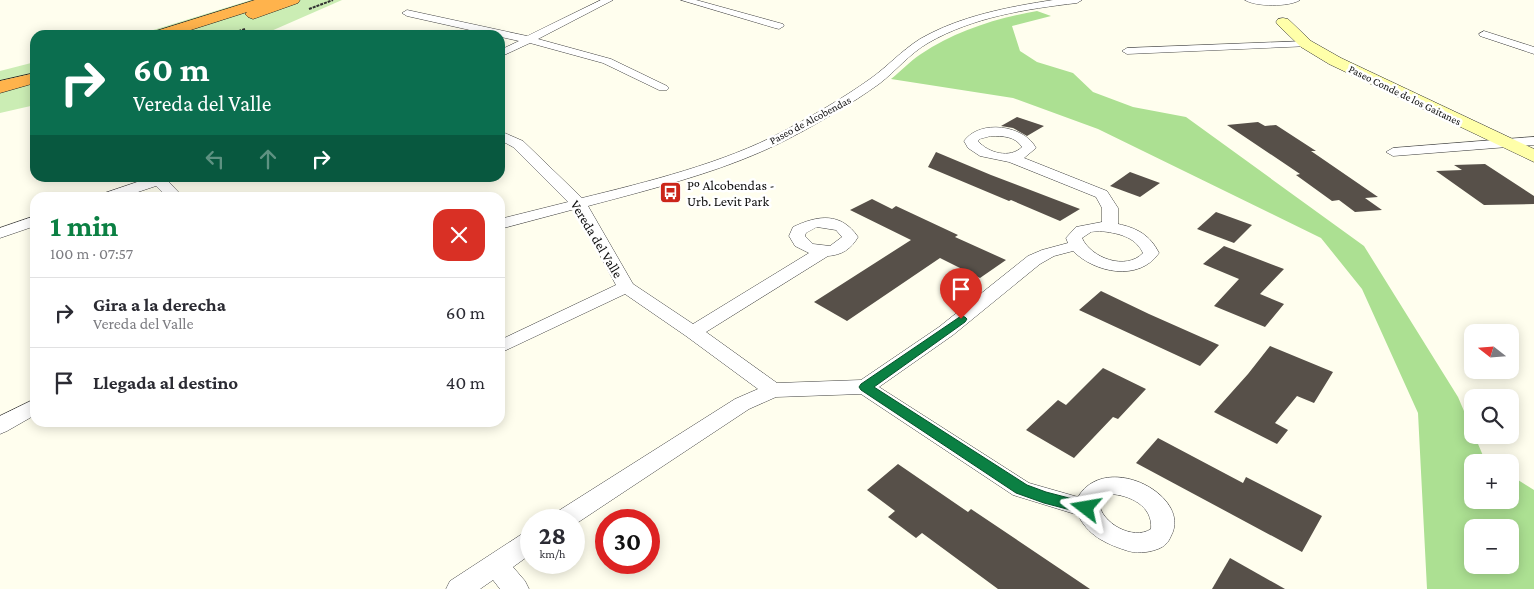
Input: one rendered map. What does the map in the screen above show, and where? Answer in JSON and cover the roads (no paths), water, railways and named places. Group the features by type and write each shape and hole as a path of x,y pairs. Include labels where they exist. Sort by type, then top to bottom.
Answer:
{"highway":[{"path":"175,30 270,0"},
{"path":"202,30 293,0"},
{"path":"0,78 30,70"},
{"path":"0,87 30,79"}],"street":[{"path":"505,52 608,0"},
{"path":"686,0 779,26"},
{"path":"1002,0 1022,8"},
{"name":"Paseo de Alcobendas","path":"505,223 684,174 776,140 852,98 906,54 943,32 974,20 1022,8 1077,0"},
{"path":"1238,0 1290,1"},
{"name":"Paseo Conde de los Gaitanes","path":"1253,1 1306,44 1370,78 1534,156"},
{"path":"1275,17 1279,10 1290,1"},
{"path":"407,13 484,30"},
{"path":"1484,34 1534,51"},
{"path":"505,35 607,61 663,88"},
{"path":"1127,51 1306,44"},
{"name":"Vereda del Valle","path":"505,138 518,144 579,204 626,286 773,390"},
{"path":"1393,152 1534,141"},
{"path":"1009,157 1102,194 1110,208 1110,227"},
{"path":"120,192 148,182"},
{"path":"163,182 172,192"},
{"path":"0,233 30,223"},
{"path":"1087,227 1110,227 1129,231 1141,237 1149,245 1152,253 1148,260 1139,264 1125,266 1109,265 1094,260 1075,246 1074,238 1078,232 1087,227"},
{"path":"580,509 742,404 773,390 865,387 946,331 1034,260 1048,253 1075,246"},
{"path":"693,332 824,251"},
{"path":"505,346 626,286"},
{"path":"865,387 1021,489 1086,508"},
{"path":"0,426 30,409"},
{"path":"459,589 520,548"},
{"path":"495,564 516,589"}],"place":[{"name":"Pº Alcobendas - Urb. Levit Park","path":"671,193"}]}
